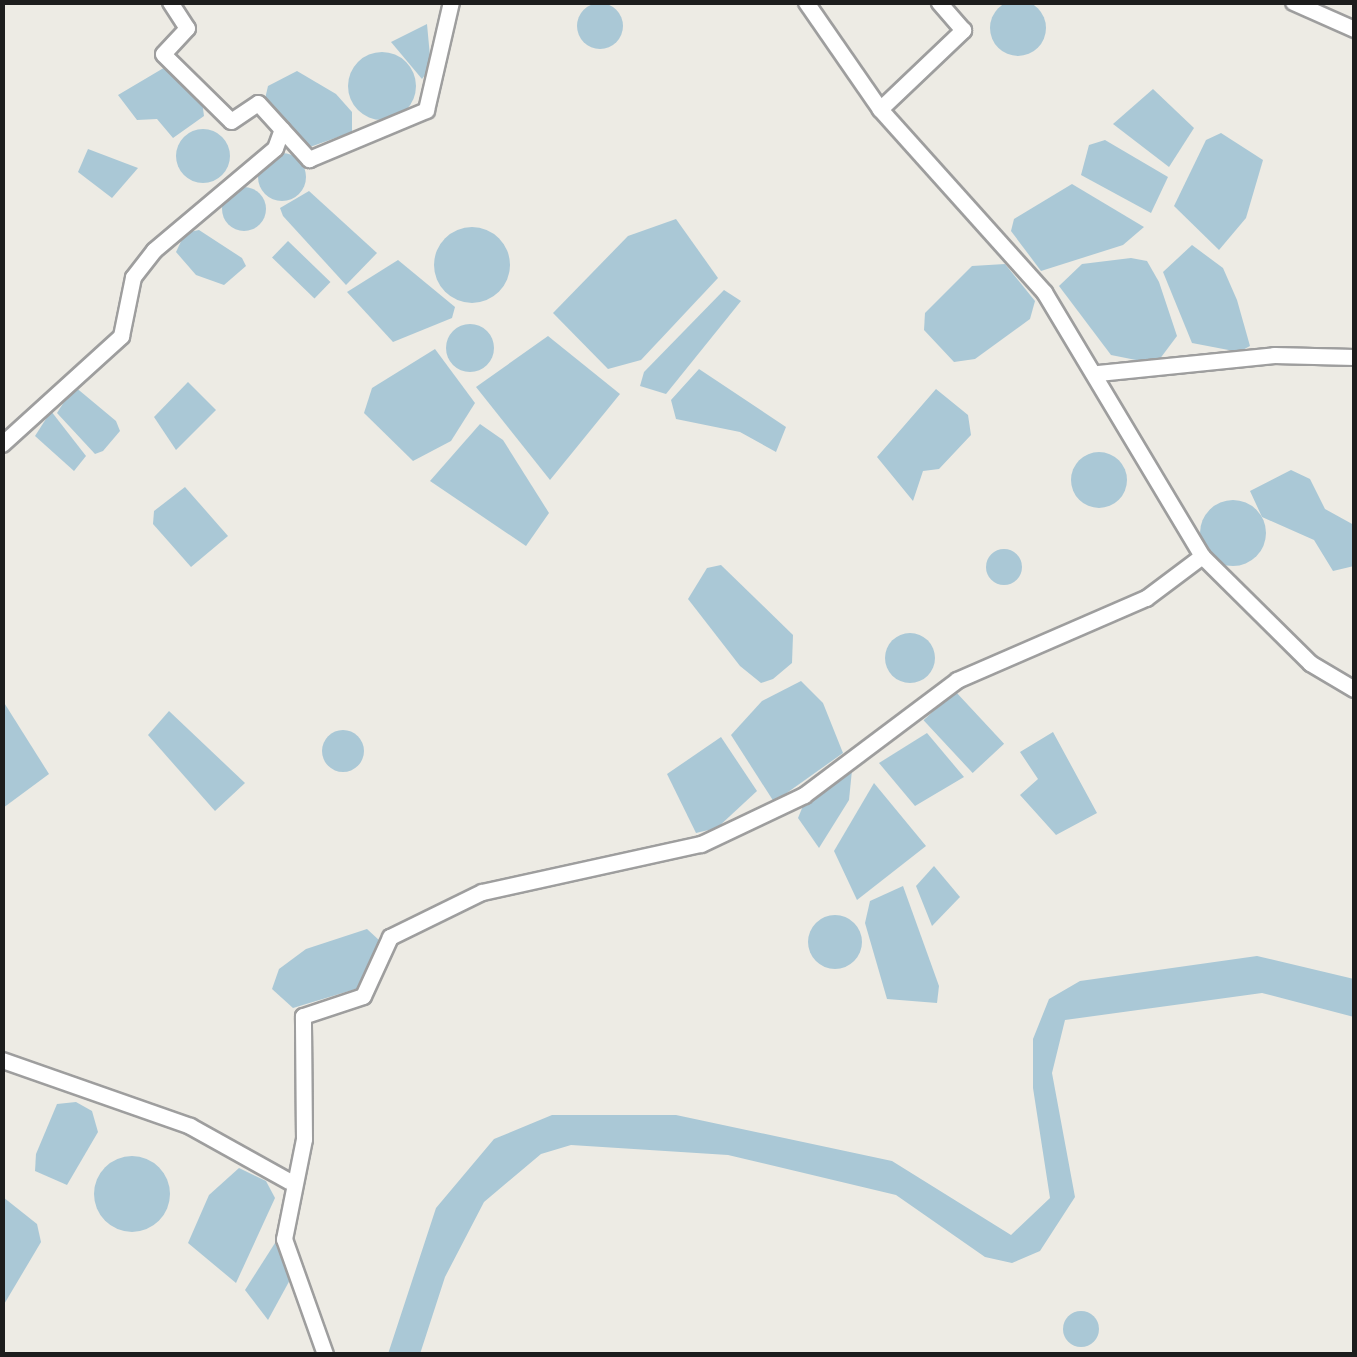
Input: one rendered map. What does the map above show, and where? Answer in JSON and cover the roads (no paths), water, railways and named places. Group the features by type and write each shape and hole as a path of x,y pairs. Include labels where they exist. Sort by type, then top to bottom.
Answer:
{"street":[{"path":"170,2 187,28 162,54 232,120 258,102 309,159 426,110 452,2"},
{"path":"806,2 880,109 1044,292 1098,373 1202,556 1310,664 1354,689"},
{"path":"880,109 964,30 939,2"},
{"path":"1293,2 1354,30"},
{"path":"2,444 121,336 133,277 154,250 275,148 282,128"},
{"path":"1098,373 1274,354 1354,356"},
{"path":"325,1354 284,1239 289,1181 304,1140 303,1016 362,996 390,937 482,892 701,844 804,794 957,680 1146,598 1202,556"},
{"path":"2,1060 190,1126 289,1181"}],"water":[{"path":"1018,0 1038,8 1046,28 1038,48 1018,56 998,48 990,28 998,8"},
{"path":"600,3 617,9 623,26 617,43 600,49 583,43 577,26 583,9"},
{"path":"427,24 431,67 422,79 391,42"},
{"path":"382,52 406,62 416,86 406,110 382,120 358,110 348,86 358,62"},
{"path":"167,66 202,101 204,116 173,138 157,119 137,120 118,95"},
{"path":"297,71 336,94 352,112 352,132 310,147 283,121 265,99 268,86"},
{"path":"1153,89 1194,128 1169,167 1113,124"},
{"path":"203,129 222,137 230,156 222,175 203,183 184,175 176,156 184,137"},
{"path":"1221,133 1263,160 1246,218 1219,250 1174,206 1206,140"},
{"path":"1105,140 1168,177 1151,213 1081,175 1089,145"},
{"path":"88,149 138,168 112,198 78,172"},
{"path":"282,153 299,160 306,177 299,194 282,201 265,194 258,177 265,160"},
{"path":"1072,184 1144,227 1123,245 1041,271 1011,231 1014,219"},
{"path":"244,187 260,193 266,209 260,225 244,231 228,225 222,209 228,193"},
{"path":"309,191 377,253 346,285 283,216 280,208"},
{"path":"676,219 718,278 641,360 608,369 553,313 628,236"},
{"path":"472,227 499,238 510,265 499,292 472,303 445,292 434,265 445,238"},
{"path":"199,230 242,258 246,266 224,285 196,275 176,252 185,233"},
{"path":"288,241 330,282 314,299 272,258"},
{"path":"1192,245 1223,268 1250,346 1239,352 1192,343 1163,272"},
{"path":"1131,258 1147,261 1159,282 1177,336 1156,364 1111,355 1059,286 1082,264"},
{"path":"398,260 455,307 452,318 393,342 347,292"},
{"path":"1005,264 1035,301 1030,319 975,359 954,362 924,330 925,313 972,266"},
{"path":"724,290 741,301 666,394 640,386 644,372"},
{"path":"470,324 487,331 494,348 487,365 470,372 453,365 446,348 453,331"},
{"path":"548,336 620,394 550,480 476,387"},
{"path":"435,349 475,403 451,441 413,461 364,413 372,388"},
{"path":"699,369 786,427 776,452 740,432 676,419 671,400"},
{"path":"188,382 216,410 176,450 154,417"},
{"path":"74,386 116,421 120,431 103,451 95,454 57,413"},
{"path":"936,389 968,415 971,435 939,469 923,471 913,501 877,457"},
{"path":"51,411 86,456 74,471 35,436"},
{"path":"480,424 503,440 549,513 526,546 430,481"},
{"path":"1099,452 1119,460 1127,480 1119,500 1099,508 1079,500 1071,480 1079,460"},
{"path":"1291,470 1310,479 1325,509 1354,525 1354,566 1333,571 1314,540 1262,517 1250,491"},
{"path":"185,487 228,536 191,567 153,524 154,511"},
{"path":"1233,500 1256,510 1266,533 1256,556 1233,566 1210,556 1200,533 1210,510"},
{"path":"1004,549 1017,554 1022,567 1017,580 1004,585 991,580 986,567 991,554"},
{"path":"721,565 793,635 792,663 773,679 761,683 740,666 688,599 707,568"},
{"path":"910,633 928,640 935,658 928,676 910,683 892,676 885,658 892,640"},
{"path":"801,681 823,703 843,753 774,802 731,735 762,701"},
{"path":"955,691 1004,744 973,773 924,720"},
{"path":"3,701 49,774 3,808"},
{"path":"169,711 245,783 215,811 148,735"},
{"path":"343,730 358,736 364,751 358,766 343,772 328,766 322,751 328,736"},
{"path":"1053,732 1097,813 1056,835 1020,795 1038,779 1020,752"},
{"path":"927,733 964,777 915,806 879,763"},
{"path":"721,737 757,791 717,828 696,833 667,774"},
{"path":"852,770 849,800 819,848 798,818 805,801 821,782"},
{"path":"874,783 926,846 857,900 834,851"},
{"path":"934,866 960,897 932,926 916,886"},
{"path":"903,886 939,986 937,1003 887,999 865,923 870,901"},
{"path":"835,915 854,923 862,942 854,961 835,969 816,961 808,942 816,923"},
{"path":"367,929 380,941 359,988 293,1008 272,989 279,969 306,949"},
{"path":"1257,956 1354,979 1354,1017 1262,993 1065,1020 1052,1073 1075,1197 1040,1251 1012,1263 985,1257 896,1195 728,1155 571,1145 541,1154 484,1202 445,1277 420,1354 388,1354 436,1208 494,1139 552,1115 676,1115 892,1161 1011,1235 1050,1198 1033,1088 1033,1039 1049,999 1080,981"},
{"path":"76,1102 92,1111 98,1132 67,1185 35,1171 36,1154 57,1104"},
{"path":"132,1156 159,1167 170,1194 159,1221 132,1232 105,1221 94,1194 105,1167"},
{"path":"239,1168 266,1181 275,1198 236,1283 188,1243 209,1195"},
{"path":"3,1197 37,1224 41,1242 3,1306"},
{"path":"275,1243 291,1278 268,1320 245,1290"},
{"path":"1081,1311 1094,1316 1099,1329 1094,1342 1081,1347 1068,1342 1063,1329 1068,1316"}]}
